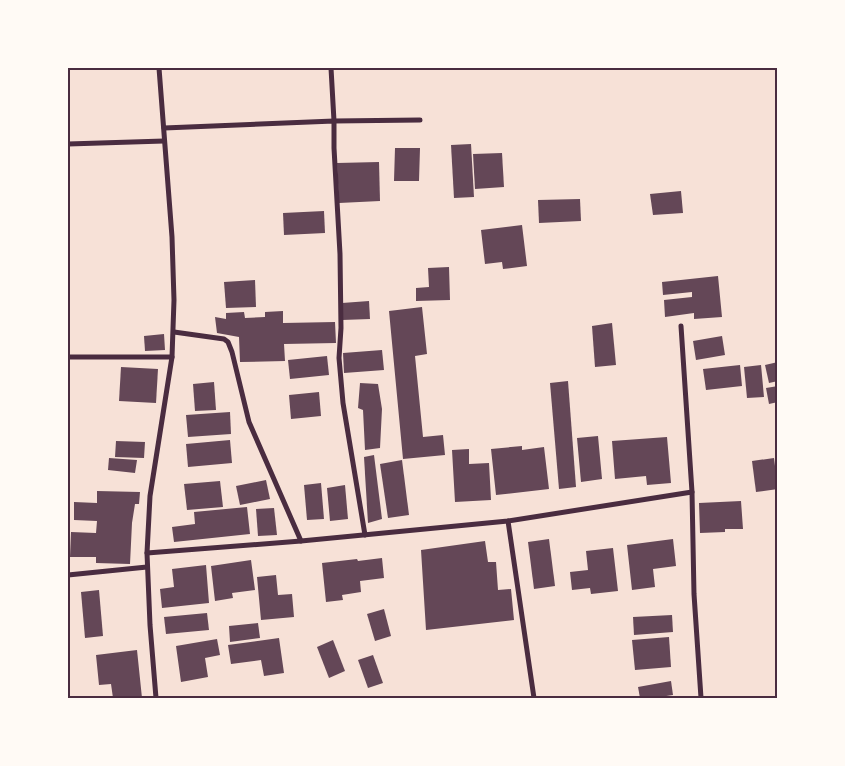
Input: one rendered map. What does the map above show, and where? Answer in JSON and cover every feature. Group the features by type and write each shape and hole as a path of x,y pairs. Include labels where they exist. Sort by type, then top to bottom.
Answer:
{"street":[{"path":"156,698 147,553 150,496 172,357 174,332 172,237 159,68"},
{"path":"331,68 340,254 341,328 338,358 342,403 365,535"},
{"path":"164,128 334,121 420,120"},
{"path":"68,144 164,141"},
{"path":"681,326 692,492 694,594 701,698"},
{"path":"174,332 224,339 228,342 249,422 301,541"},
{"path":"68,357 172,357"},
{"path":"147,553 301,541 508,521 692,492"},
{"path":"508,521 534,698"},
{"path":"68,575 147,567"}],"building":[{"path":"471,144 474,197 454,198 451,145"},
{"path":"395,148 420,148 419,181 394,181"},
{"path":"502,153 504,187 475,189 473,154"},
{"path":"379,162 380,201 339,203 337,163"},
{"path":"681,191 683,213 653,215 650,194"},
{"path":"580,199 581,221 539,223 538,200"},
{"path":"324,211 325,233 284,235 283,213"},
{"path":"522,225 527,266 503,269 502,262 485,264 481,230"},
{"path":"449,267 450,300 416,301 416,288 429,287 428,268"},
{"path":"718,276 722,317 694,319 694,313 665,317 664,300 692,297 692,292 663,295 662,282"},
{"path":"255,280 256,307 226,308 224,282"},
{"path":"369,301 370,319 342,320 342,303"},
{"path":"422,307 427,354 415,356 423,437 443,435 445,455 403,459 389,311"},
{"path":"283,311 283,323 335,322 336,343 284,344 285,361 240,362 239,337 217,333 215,317 226,319 226,313 244,312 245,318 265,317 265,312"},
{"path":"612,323 616,365 595,367 592,326"},
{"path":"164,334 165,350 145,351 144,336"},
{"path":"722,336 725,355 696,360 693,341"},
{"path":"382,350 384,370 344,373 343,353"},
{"path":"327,356 329,375 290,379 288,360"},
{"path":"778,362 778,381 769,383 765,365"},
{"path":"740,365 742,386 706,390 703,369"},
{"path":"761,365 764,397 747,398 744,367"},
{"path":"121,367 158,369 156,403 119,401"},
{"path":"568,381 576,487 559,489 550,383"},
{"path":"214,382 216,410 195,411 193,384"},
{"path":"360,383 378,384 382,409 380,448 365,450 363,410 358,408"},
{"path":"778,386 778,402 769,404 766,388"},
{"path":"319,392 321,416 291,419 289,395"},
{"path":"230,412 231,434 188,437 186,415"},
{"path":"598,436 602,479 581,482 577,438"},
{"path":"667,437 671,483 647,485 646,476 615,479 612,441"},
{"path":"230,440 232,463 188,467 186,444"},
{"path":"116,441 145,442 144,458 115,457"},
{"path":"522,446 522,450 544,447 549,489 496,495 491,449"},
{"path":"469,449 469,464 489,463 491,500 455,502 452,450"},
{"path":"374,455 382,519 368,523 364,457"},
{"path":"109,458 137,460 135,473 108,470"},
{"path":"774,458 778,489 756,492 752,461"},
{"path":"402,460 409,515 388,518 380,464"},
{"path":"266,480 270,499 240,505 236,486"},
{"path":"220,481 223,507 187,510 184,484"},
{"path":"321,483 324,519 307,520 304,485"},
{"path":"345,485 348,519 330,521 327,488"},
{"path":"97,491 140,492 139,504 135,504 132,523 130,564 96,563 96,557 70,557 71,532 96,533 97,521 74,520 74,502 97,503"},
{"path":"741,501 743,529 725,529 725,532 700,533 699,503"},
{"path":"247,507 250,534 174,542 172,527 195,524 194,512"},
{"path":"274,508 277,535 258,536 256,509"},
{"path":"549,539 555,586 534,589 528,542"},
{"path":"673,539 676,566 653,569 655,587 632,590 627,545"},
{"path":"485,541 488,562 496,562 498,590 511,589 514,620 426,630 421,550"},
{"path":"613,548 618,591 591,594 590,588 572,590 570,572 588,570 586,551"},
{"path":"382,558 384,578 360,581 361,592 342,595 343,600 326,602 322,563"},
{"path":"251,560 255,590 232,593 233,598 215,601 211,566"},
{"path":"206,565 209,603 162,608 160,589 174,587 172,569"},
{"path":"276,575 278,595 292,594 294,617 261,620 257,577"},
{"path":"99,590 103,636 85,638 81,592"},
{"path":"384,609 391,636 375,641 367,614"},
{"path":"207,613 209,630 166,634 164,617"},
{"path":"672,615 673,632 634,635 633,617"},
{"path":"258,623 260,638 230,642 229,626"},
{"path":"669,637 671,667 635,670 632,640"},
{"path":"279,638 284,673 264,676 261,660 231,664 228,645"},
{"path":"217,639 220,655 205,658 208,677 181,682 176,646"},
{"path":"333,640 345,671 329,678 317,647"},
{"path":"137,650 142,698 113,698 111,684 99,685 96,655"},
{"path":"373,655 383,683 368,688 358,660"},
{"path":"671,681 673,695 640,698 638,687"}]}
